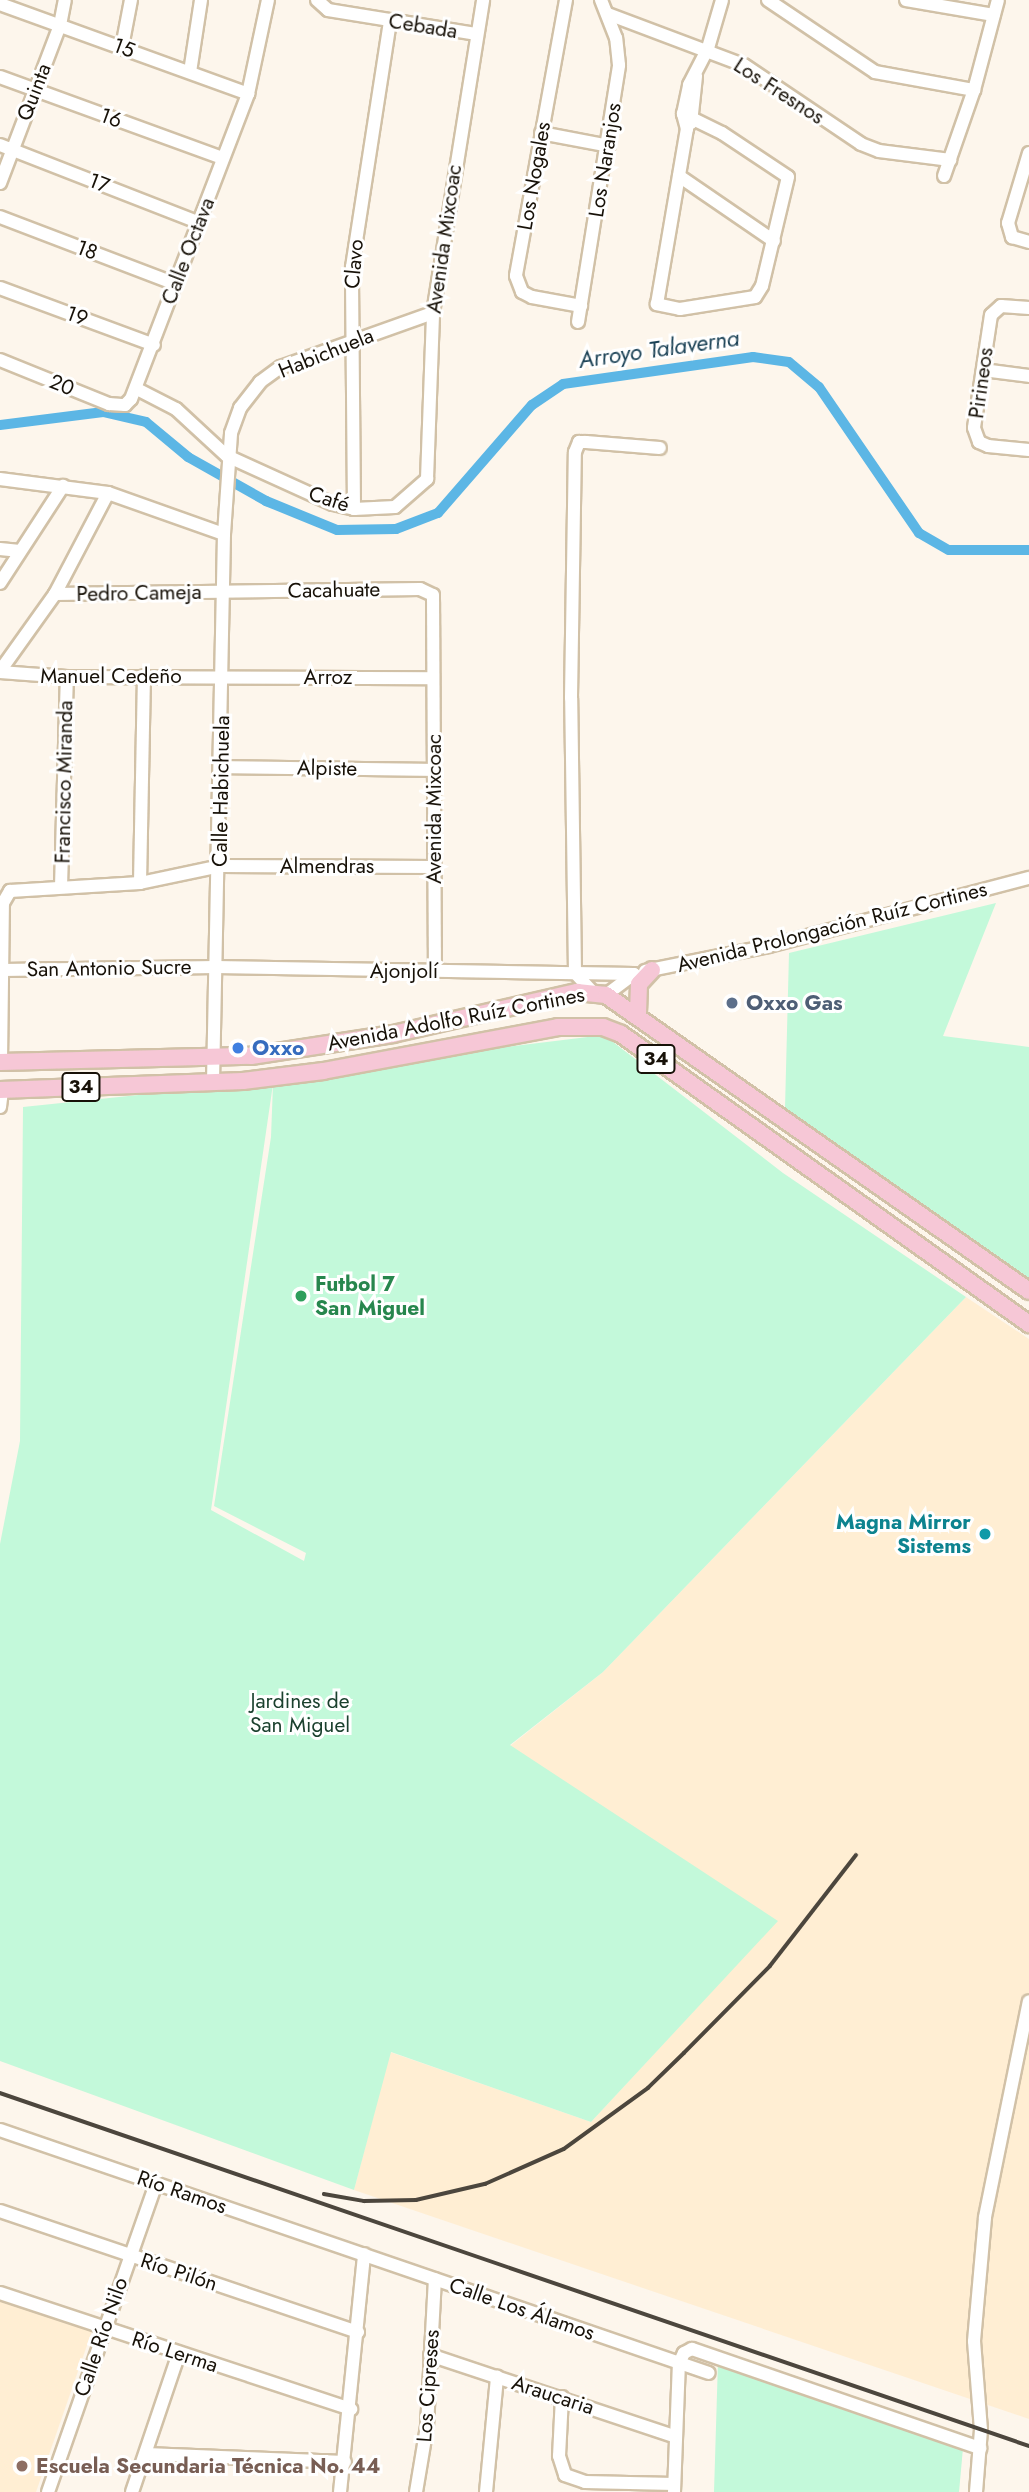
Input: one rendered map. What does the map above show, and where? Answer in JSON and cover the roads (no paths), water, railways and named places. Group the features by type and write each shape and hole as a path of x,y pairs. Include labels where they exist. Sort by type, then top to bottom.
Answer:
{"main road":[{"path":"638,1013 639,984 652,970"},
{"name":"Avenida Adolfo Ruíz Cortines","path":"0,1062 214,1058 292,1051 393,1034 591,991 638,1013 1029,1291"},
{"name":"Avenida Adolfo Ruíz Cortines","path":"1,1090 214,1082 323,1071 558,1027 603,1027 629,1040 1029,1324"}],"street":[{"name":"Quinta","path":"0,183 6,147 36,91 60,25 65,0"},
{"path":"122,47 131,0"},
{"path":"190,72 201,0"},
{"name":"Calle Octava","path":"125,405 137,388 248,94 268,0"},
{"name":"Cebada","path":"317,0 328,9 477,34"},
{"name":"Avenida Mixcoac","path":"427,479 433,313 483,0"},
{"name":"Los Nogales","path":"566,0 517,285 532,297 581,306"},
{"name":"Los Naranjos","path":"578,322 609,146 619,65 608,14 601,0"},
{"path":"688,121 788,177 774,241 755,298 661,308 657,297 679,176 688,121 696,76 708,48 722,0"},
{"path":"768,0 874,72 974,90"},
{"path":"905,0 995,15"},
{"path":"944,176 974,90 998,0"},
{"name":"15","path":"0,4 248,94"},
{"name":"Los Fresnos","path":"608,14 708,48 744,65 861,144 879,151 950,160"},
{"name":"Clavo","path":"354,509 350,341 352,267 390,21"},
{"name":"16","path":"0,77 223,158"},
{"path":"541,134 609,146"},
{"name":"17","path":"6,147 198,222"},
{"path":"1029,153 1008,223 1012,237 1029,242"},
{"path":"679,176 774,241"},
{"name":"18","path":"0,217 175,284"},
{"name":"19","path":"0,288 154,345"},
{"name":"Pirineos","path":"1029,308 995,308 983,370 976,437 988,446 1029,450"},
{"name":"Habichuela","path":"225,499 227,459 240,408 260,382 281,368 433,313"},
{"name":"20","path":"0,360 110,404 125,405"},
{"path":"983,370 1029,376"},
{"path":"137,388 176,409 227,459"},
{"path":"591,991 575,973 571,698 575,452 579,442 660,448"},
{"name":"Café","path":"227,459 354,509 395,507 427,479"},
{"path":"0,479 108,493 223,534"},
{"path":"0,583 63,486"},
{"path":"0,672 55,594 108,493"},
{"name":"Calle Habichuela","path":"214,1082 221,866 225,499"},
{"path":"0,549 20,551"},
{"name":"Cacahuate","path":"224,592 419,589 433,595 435,605"},
{"name":"Pedro Cameja","path":"55,594 224,592"},
{"name":"Avenida Mixcoac","path":"435,605 435,971"},
{"name":"Manuel Cedeño","path":"0,672 67,677 223,677"},
{"path":"140,883 144,676"},
{"name":"Francisco Miranda","path":"61,887 67,677"},
{"name":"Arroz","path":"223,677 433,678"},
{"name":"Alpiste","path":"220,766 433,770"},
{"name":"Almendras","path":"2,970 3,903 5,895 18,889 140,883 221,866 434,867"},
{"name":"Avenida Prolongación Ruíz Cortines","path":"591,991 634,974 769,946 1029,878"},
{"name":"Ajonjolí","path":"216,967 575,973"},
{"name":"San Antonio Sucre","path":"2,970 216,967"},
{"path":"0,1062 2,970"},
{"name":"Avenida Prolongación Ruíz Cortines","path":"575,973 634,974"},
{"name":"Avenida Prolongación Ruíz Cortines","path":"591,991 634,974"},
{"path":"0,1107 1,1090"},
{"path":"976,2492 980,2448 974,2341 983,2235 990,2177 1029,2001"},
{"path":"1016,2063 1029,2068"},
{"name":"Río Ramos","path":"0,2130 364,2254"},
{"name":"Calle Río Nilo","path":"48,2492 102,2329 156,2183"},
{"name":"Río Pilón","path":"0,2211 358,2332"},
{"path":"340,2492 351,2409 364,2254"},
{"name":"Calle Los Álamos","path":"364,2254 709,2373"},
{"name":"Los Cipreses","path":"415,2492 424,2456 435,2278"},
{"name":"Río Lerma","path":"0,2293 102,2329 351,2409"},
{"path":"562,2397 559,2456 565,2475 585,2482 674,2488 679,2364 687,2351 701,2351 980,2448"},
{"path":"132,2492 179,2353"},
{"name":"Araucaria","path":"430,2355 676,2437"},
{"path":"485,2492 497,2377"},
{"path":"146,2454 345,2462"}],"waterway":[{"name":"Arroyo Talaverna","path":"0,425 103,412 146,422 188,457 266,501 337,530 396,529 438,513 532,405 563,384 753,357 789,362 819,387 919,533 949,550 1029,550"}],"railway":[{"path":"324,2194 364,2201 416,2200 485,2184 564,2149 648,2088 684,2053 770,1966 856,1855"},
{"path":"0,2093 1029,2446"}],"place":[{"name":"Oxxo Gas","path":"732,1003"},
{"name":"Oxxo","path":"238,1048"},
{"name":"Futbol 7 San Miguel","path":"301,1296"},
{"name":"Magna Mirror Sistems","path":"985,1534"},
{"name":"Escuela Secundaria Técnica No. 44","path":"22,2466"}],"park label":[{"name":"Jardines de San Miguel","path":"300,1713"}]}
